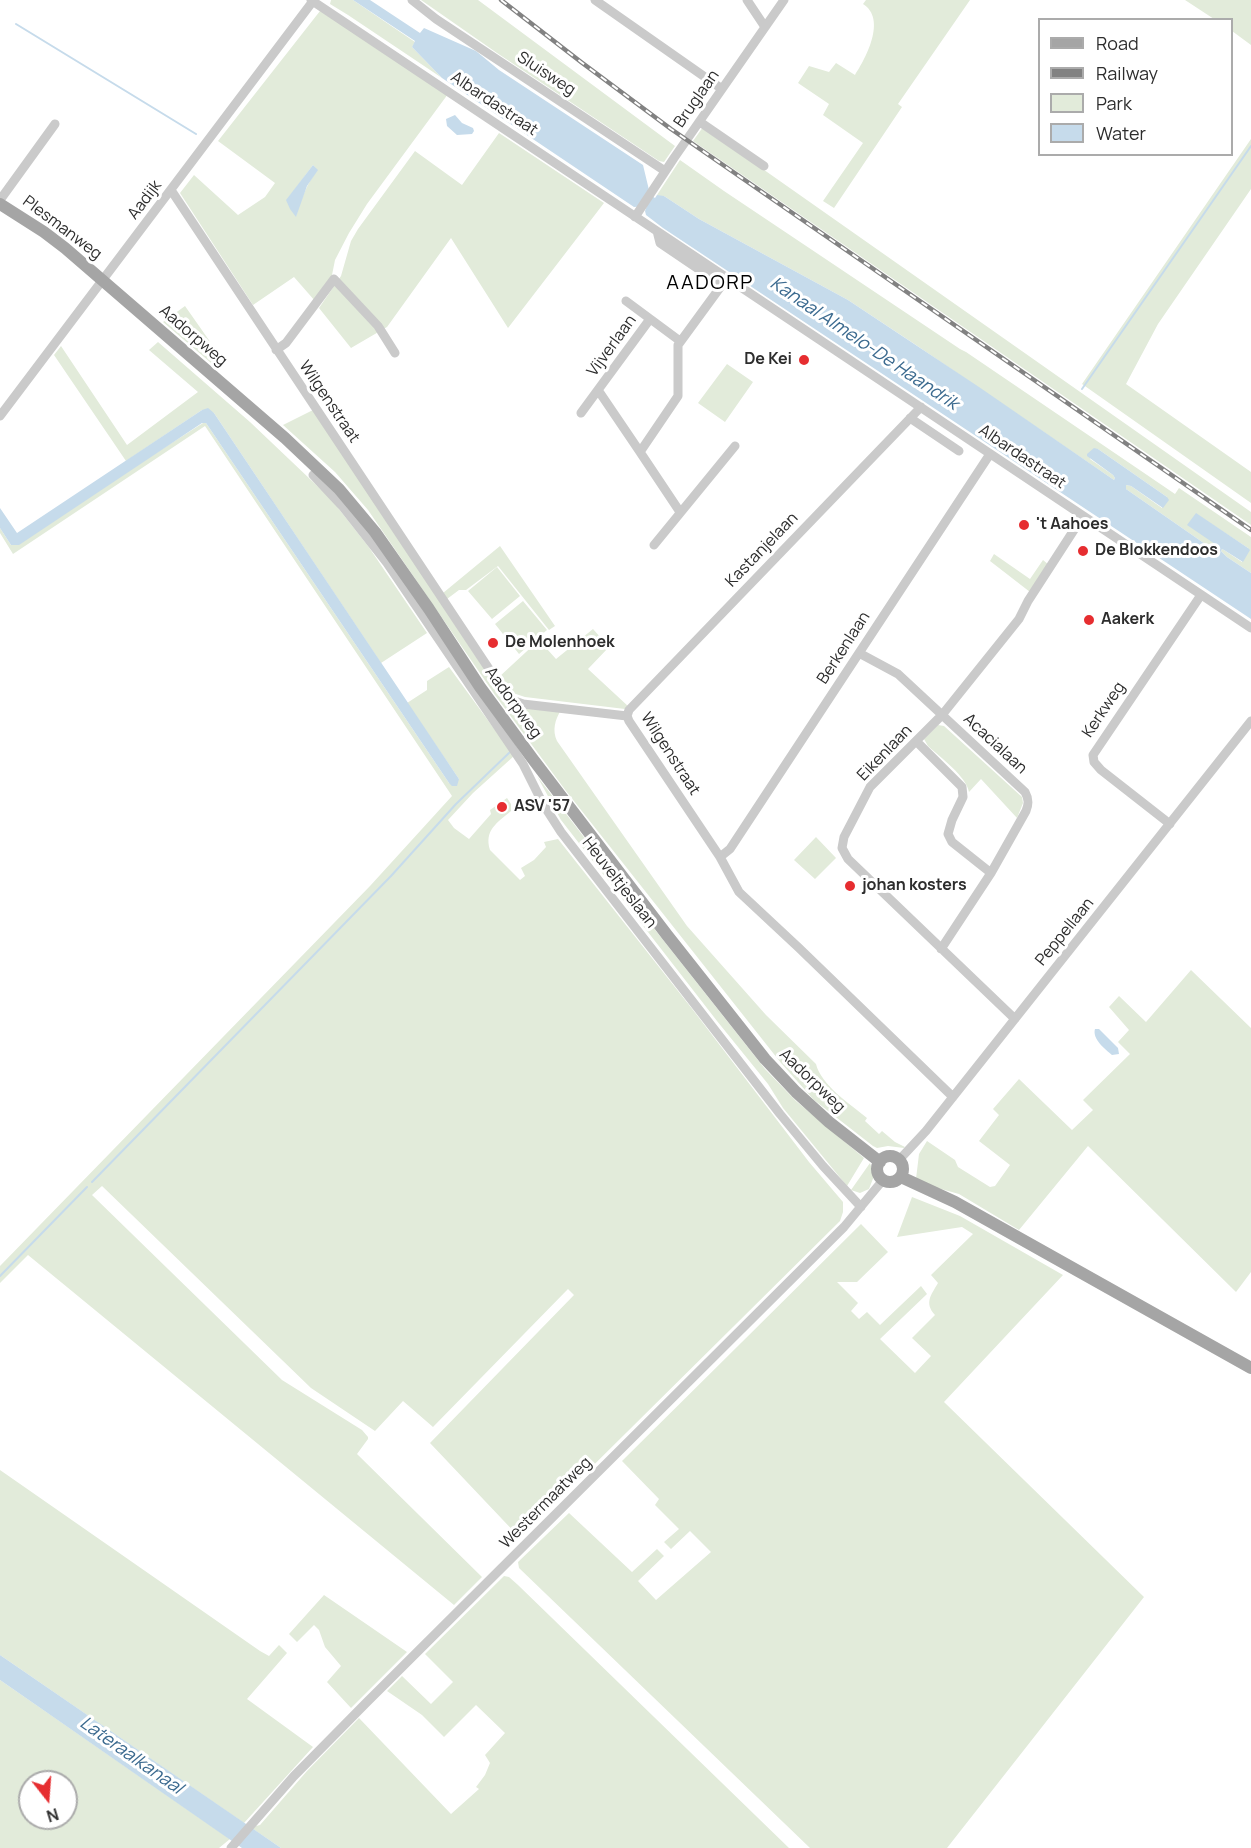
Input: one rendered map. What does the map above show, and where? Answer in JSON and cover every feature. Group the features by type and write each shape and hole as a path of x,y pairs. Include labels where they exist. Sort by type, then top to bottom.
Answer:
{"main road":[{"name":"Plesmanweg","path":"0,202 44,232 103,280"},
{"name":"Aadorpweg","path":"103,280 285,438 339,489 375,532 480,687 532,758 765,1059 829,1122 879,1162"},
{"path":"888,1157 898,1160 902,1165 901,1177 892,1182 883,1180 877,1168 879,1162 888,1157"},
{"path":"901,1177 955,1202 1251,1368"}],"street":[{"name":"Sluisweg","path":"412,0 436,19 665,171"},
{"path":"595,0 722,89"},
{"path":"747,0 765,27"},
{"name":"Bruglaan","path":"635,217 784,0"},
{"name":"Aadijk","path":"0,416 312,1"},
{"name":"Albardastraat","path":"312,1 657,231 724,281 921,407 1251,628"},
{"path":"700,122 764,166"},
{"path":"0,202 55,124"},
{"name":"Wilgenstraat","path":"171,190 505,693 512,700 523,704 627,716 720,857 739,892 953,1097"},
{"path":"276,350 286,343 334,279 378,326 395,353"},
{"path":"640,452 678,396 678,345 724,281"},
{"name":"Vijverlaan","path":"626,301 680,341"},
{"name":"Vijverlaan","path":"581,413 650,319"},
{"name":"Vijverlaan","path":"598,390 680,512"},
{"name":"Kastanjelaan","path":"627,716 629,710 921,407"},
{"name":"Albardastraat","path":"910,418 959,451"},
{"path":"654,545 735,446"},
{"name":"Berkenlaan","path":"720,857 730,849 990,454"},
{"name":"Heuveltjeslaan","path":"313,475 343,507 387,563 523,764 547,811 561,832 780,1114 861,1207"},
{"name":"Eikenlaan","path":"1015,1019 848,859 842,848 844,837 870,787 942,715 1019,619 1028,601 1083,516"},
{"name":"Kerkweg","path":"1170,824 1101,770 1092,755 1201,595"},
{"name":"Acacialaan","path":"859,652 898,674 1028,797 1026,811 992,873 941,949"},
{"name":"Peppellaan","path":"898,1160 927,1131 1251,721"},
{"path":"916,742 962,787 963,797 948,834 952,842 992,873"},
{"name":"Westermaatweg","path":"232,1846 294,1776 366,1703 844,1227 883,1180"}],"green space":[{"path":"331,0 353,0 415,42 412,47 442,78 330,4"},
{"path":"421,0 478,0 675,146 664,162 659,161"},
{"path":"866,0 970,0 898,104 902,107 834,208 823,201 863,143 823,115 829,104 798,83 809,66 829,72 836,63 855,75 869,49 874,29 870,11 863,4"},
{"path":"1185,0 1251,0 1251,45 1233,32 1233,18 1212,18"},
{"path":"320,11 448,94 367,204 335,260 332,275 315,301 294,277 253,305 180,193 194,175 238,215 265,197 275,183 218,141","holes":["313,165 317,170 310,181 296,216 287,200"]},
{"path":"703,127 1251,512 1251,525 693,141"},
{"path":"499,133 604,203 508,328 451,238 387,327 351,348 319,308 341,276 351,241 358,229 415,151 462,185"},
{"path":"1251,139 1251,189 1158,324 1126,384 1251,472 1251,503 1082,384"},
{"path":"680,160 1175,494 1179,488 1251,537 1251,573 1221,551 1224,550 1242,562 1248,548 1196,514 1215,544 1214,547 1208,546 1126,489 1126,485 1131,486 1162,508 1167,497 1098,449 1094,449 1090,459 1113,475 1114,480 848,300 699,219 664,196 659,197 657,195"},
{"path":"185,306 225,363 217,368 163,322"},
{"path":"158,342 250,422 331,499 368,546 427,633 381,663 214,413 202,410 126,461 54,355 61,346 127,445 198,392 149,350"},
{"path":"727,364 753,382 725,422 698,403"},
{"path":"313,410 500,693 561,710 555,725 557,741 687,926 766,1015 816,1064 830,1087 867,1118 865,1121 879,1134 882,1131 904,1148 873,1146 814,1100 781,1063 566,791 495,695 368,510 335,472 283,425"},
{"path":"206,423 449,783 459,779 407,703 427,690 427,681 449,667 514,756 473,793 448,820 454,828 469,839 491,814 490,810 507,798 511,804 511,811 490,832 490,850 520,880 525,876 521,868 534,860 546,847 544,842 558,839 809,1162 843,1202 840,1221 520,1538 430,1443 574,1295 568,1289 433,1427 403,1401 375,1431 311,1388 102,1186 92,1195 282,1380 362,1430 368,1439 357,1454 482,1577 454,1605 28,1255 0,1283 0,1266 370,886 452,796 205,426 13,554 0,533 0,528 11,545"},
{"path":"500,546 555,626 549,630 498,566 466,590 459,590 447,599 443,593"},
{"path":"994,554 1030,579 1043,560 1049,565 1030,592 990,561"},
{"path":"497,567 520,596 492,619 468,591"},
{"path":"523,601 547,630 519,654 495,624"},
{"path":"593,629 609,647 588,669 629,707 625,709 525,697 510,692 499,677 539,640 556,659"},
{"path":"938,725 944,726 1022,797 1023,803 1017,818 981,779 969,792 958,774 928,746 924,739"},
{"path":"537,776 765,1069 796,1101 864,1158 847,1186 783,1108 768,1084 561,820"},
{"path":"816,837 836,858 815,879 794,860"},
{"path":"1191,970 1251,1028 1251,1272 1236,1292 1088,1146 1019,1230 959,1194 916,1179 919,1154 927,1141 955,1160 958,1167 990,1187 995,1186 1010,1165 979,1141 999,1115 993,1109 1019,1079 1072,1130 1093,1110 1083,1100 1130,1054 1118,1042 1129,1030 1109,1007 1119,996 1146,1022"},
{"path":"870,1163 874,1176 869,1189 860,1193 851,1190"},
{"path":"912,1197 960,1216 1063,1275 944,1402 1144,1597 947,1848 810,1848 519,1568 518,1562 569,1513 632,1572 657,1549 664,1556 638,1581 656,1600 711,1552 690,1531 671,1549 664,1542 679,1529 655,1505 659,1499 622,1461 861,1224 888,1252 857,1282 837,1282 858,1303 851,1311 859,1319 867,1312 880,1325 921,1286 927,1294 880,1339 915,1373 931,1356 912,1338 935,1315 929,1303 938,1283 931,1275 973,1234 962,1227 897,1237"},
{"path":"0,1470 260,1651 269,1656 279,1645 287,1653 247,1699 313,1747 244,1823 0,1655"},
{"path":"504,1576 509,1577 518,1585 789,1848 281,1848 253,1829 260,1825 307,1771 359,1718 451,1814 479,1789 476,1787 490,1763 485,1755 505,1733 476,1705 444,1737 422,1715 387,1691 402,1676 431,1704 453,1682 425,1654"},
{"path":"324,1595 407,1652 351,1708 327,1682 341,1666 325,1647 319,1630 314,1625 297,1642 289,1634"},
{"path":"0,1680 230,1839 219,1848 0,1848"}],"water":[{"name":"Kanaal Almelo-De Haandrik","path":"353,0 370,0 420,33 424,28 476,51 499,70 643,165 649,190 647,193 655,198 657,195 664,196 699,219 848,300 1114,480 1113,475 1087,456 1094,448 1098,449 1169,500 1163,508 1131,486 1126,485 1126,489 1208,546 1214,547 1215,544 1187,525 1196,513 1248,548 1250,550 1243,562 1222,549 1221,551 1251,573 1251,619 663,228 646,215 647,206 634,207 442,78 412,47 415,41"},
{"path":"455,115 462,123 473,128 472,134 457,135 447,126 446,119"},
{"path":"313,165 318,170 307,186 296,217 286,200"},
{"path":"208,408 214,413 459,779 457,786 449,783 206,423 202,423 19,545 11,545 0,528 0,508 17,533"},
{"path":"1095,1029 1099,1029 1118,1048 1119,1054 1112,1055 1103,1047 1095,1036"},
{"name":"Lateraalkanaal","path":"0,1655 281,1848 242,1848 0,1680"}],"waterway":[{"path":"16,24 196,134"},
{"path":"1082,389 1251,146"},
{"path":"92,1182 391,876 456,804 510,752"},
{"path":"0,1276 87,1187"}],"railway":[{"path":"501,0 671,129 1251,530"}],"place":[{"name":"De Kei","path":"804,360"},
{"name":"'t Aahoes","path":"1024,525"},
{"name":"De Blokkendoos","path":"1083,551"},
{"name":"Aakerk","path":"1089,620"},
{"name":"De Molenhoek","path":"493,643"},
{"name":"ASV '57","path":"502,807"},
{"name":"johan kosters","path":"850,886"}],"district":[{"name":"AADORP","path":"710,283"}]}
